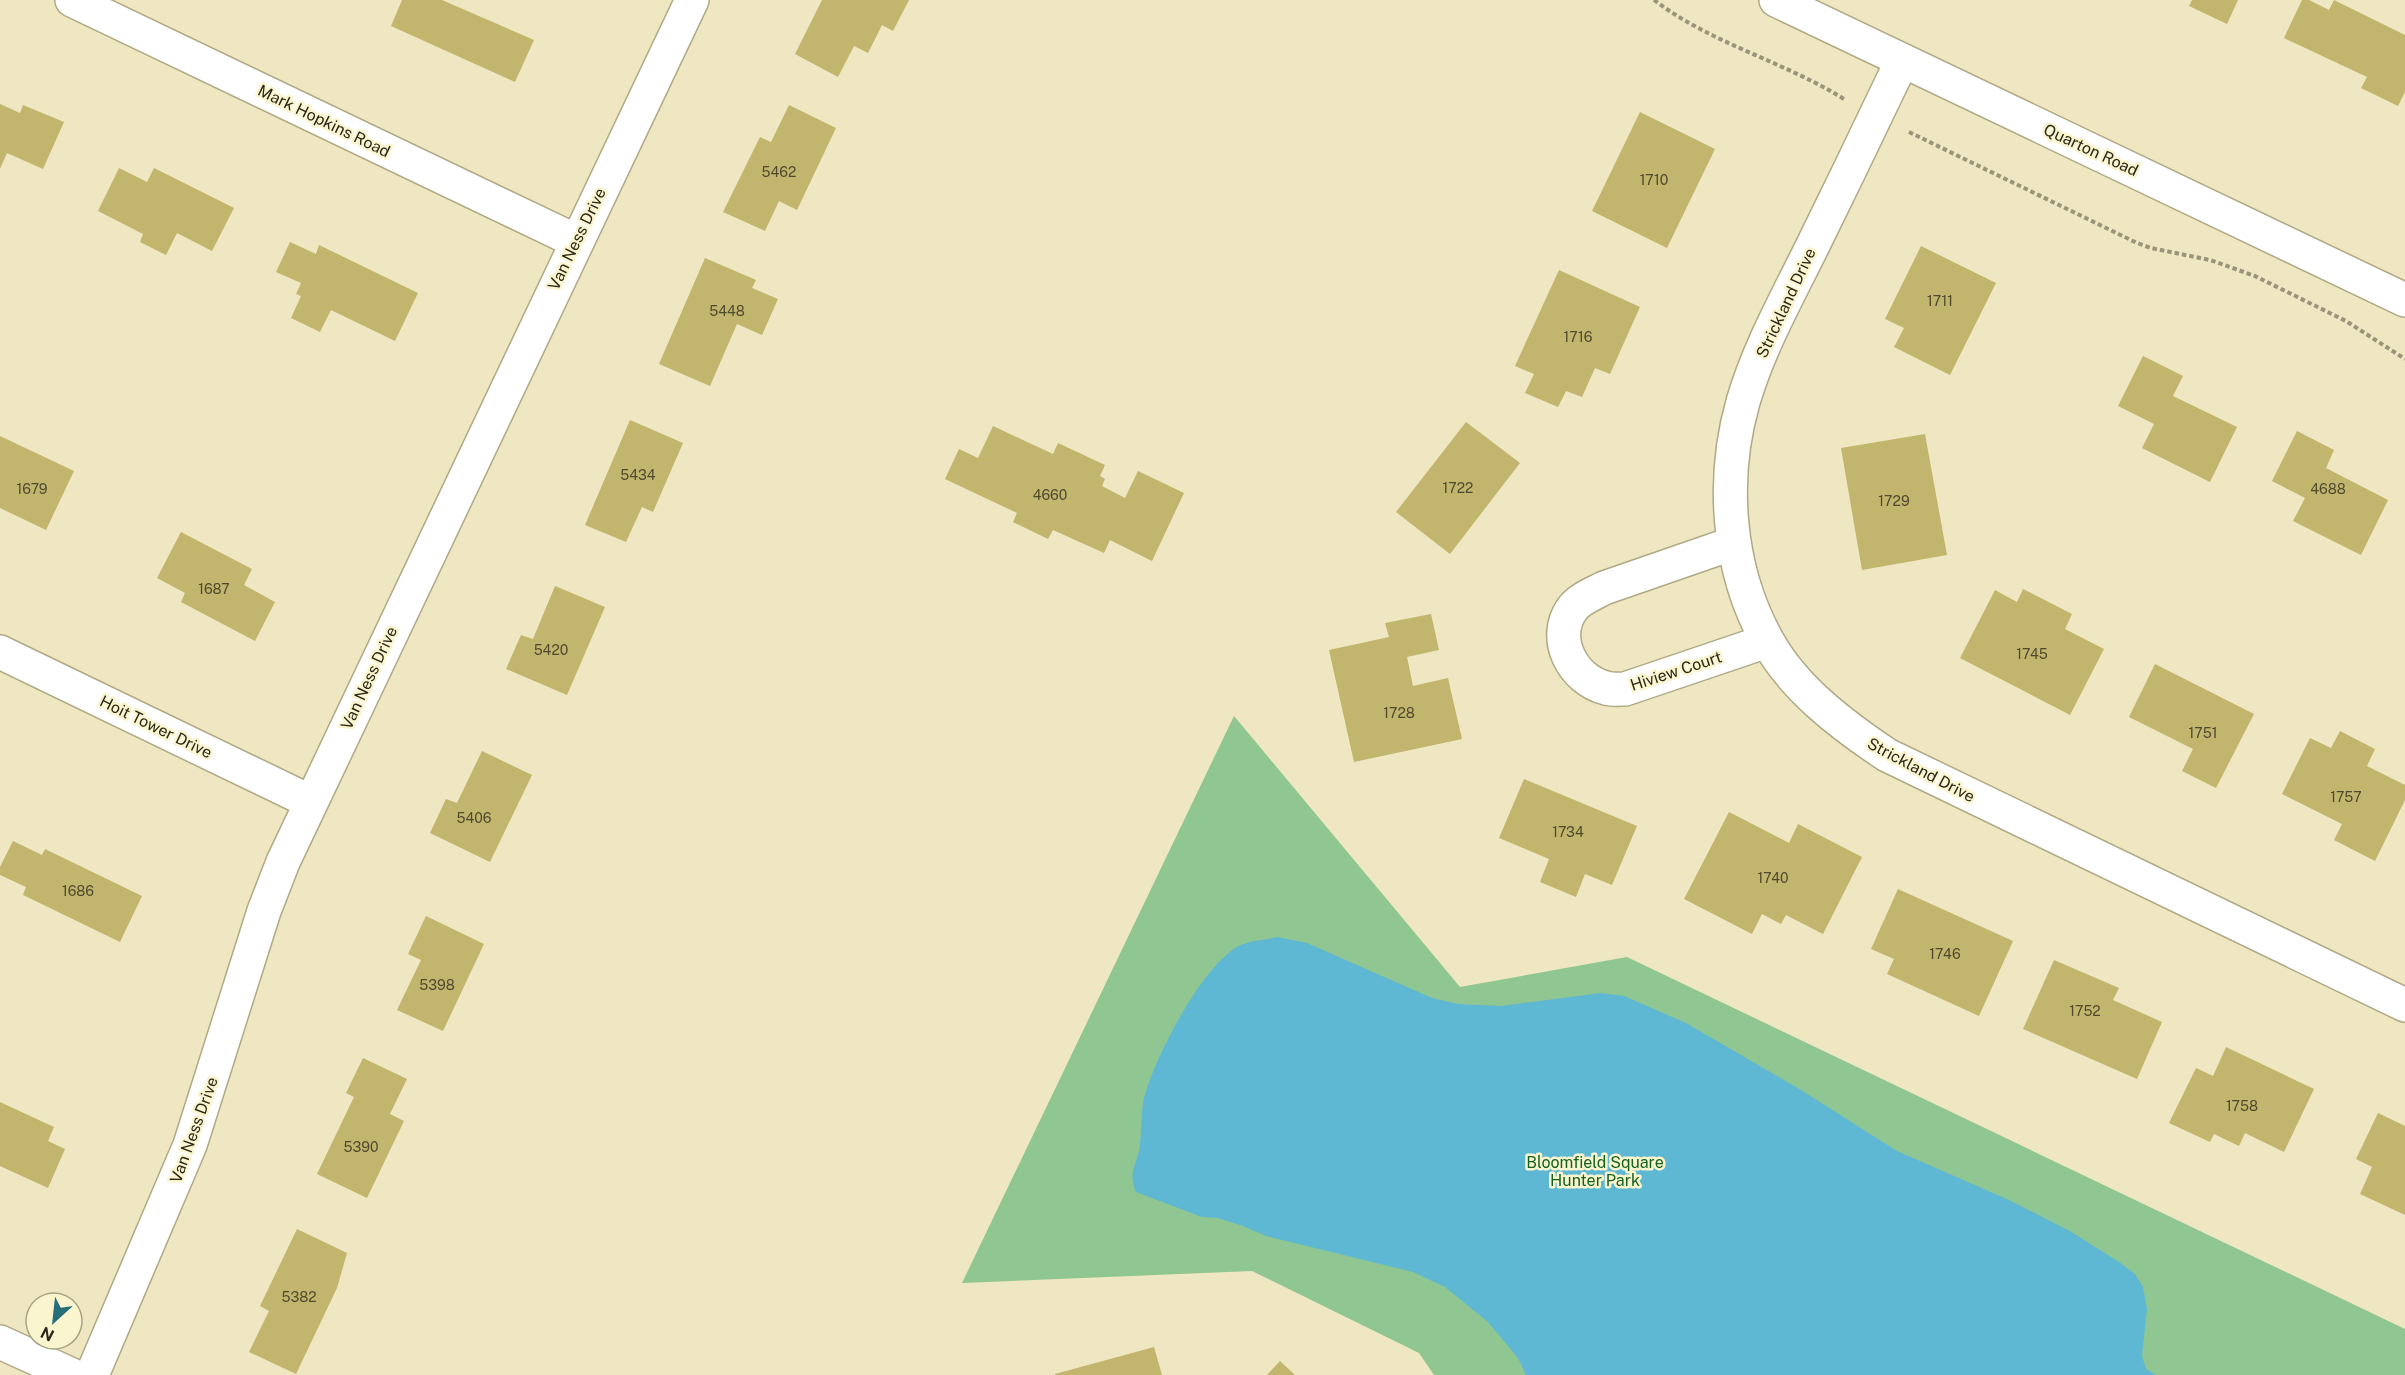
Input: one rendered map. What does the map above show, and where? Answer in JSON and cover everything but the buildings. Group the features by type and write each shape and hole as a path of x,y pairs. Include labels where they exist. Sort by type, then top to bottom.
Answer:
{"street":[{"name":"Mark Hopkins Road","path":"72,0 576,242"},
{"name":"Van Ness Drive","path":"92,1375 190,1145 264,911 311,802 692,0"},
{"name":"Quarton Road","path":"1776,0 2405,300"},
{"name":"Strickland Drive","path":"1902,61 1767,340 1747,389 1735,434 1731,461 1731,518 1734,543 1752,607 1767,641 1786,667 1829,712 1887,755 2405,1005"},
{"name":"Hiview Court","path":"1734,543 1604,588 1587,597 1574,607 1567,618 1564,640 1567,656 1577,670 1588,679 1606,688 1625,689 1767,641"},
{"name":"Hoit Tower Drive","path":"0,652 311,802"},
{"path":"0,1342 72,1375"}],"path":[{"path":"1654,0 1680,18 1757,58 1812,79 1844,99"},
{"path":"1901,129 2137,243 2211,260 2255,276 2346,321 2405,359"}],"green space":[{"name":"Bloomfield Square Hunter Park","path":"1234,716 1460,987 1627,957 2405,1329 2405,1375 1434,1375 1419,1353 1252,1271 962,1283"}],"water":[{"name":"Bloomfield Square Hunter Park","path":"1277,937 1307,943 1432,998 1458,1004 1501,1006 1601,993 1624,996 1686,1023 1801,1090 1897,1151 2009,1200 2068,1230 2119,1262 2135,1274 2143,1287 2147,1309 2142,1356 2146,1369 2156,1375 1526,1375 1518,1358 1488,1322 1445,1287 1413,1272 1266,1236 1218,1218 1202,1217 1136,1192 1133,1173 1140,1144 1143,1103 1156,1064 1181,1015 1211,971 1226,955 1245,943"}]}
